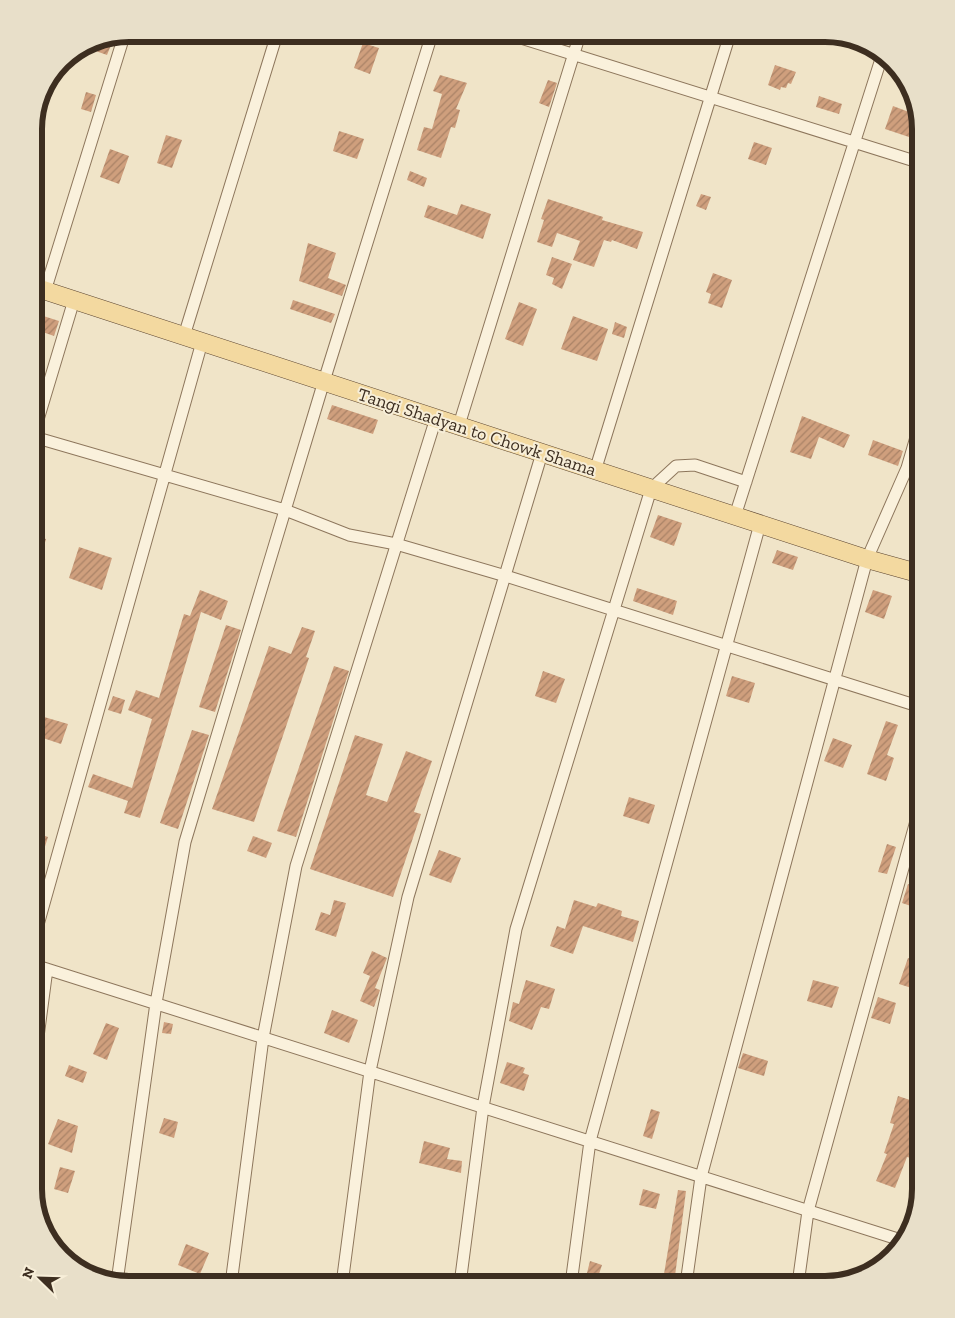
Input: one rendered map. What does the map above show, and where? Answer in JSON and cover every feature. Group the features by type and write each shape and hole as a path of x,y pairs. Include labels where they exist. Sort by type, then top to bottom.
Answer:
{"main road":[{"name":"Tangi Shadyan to Chowk Shama","path":"43,290 595,471 867,559 912,572"}],"street":[{"path":"184,336 274,42"},
{"path":"118,1274 156,1004 185,842 324,381 429,42"},
{"path":"43,280 122,43"},
{"path":"536,43 912,160"},
{"path":"459,425 577,43"},
{"path":"595,471 727,43"},
{"path":"735,516 880,62"},
{"path":"43,404 74,300"},
{"path":"42,910 202,342"},
{"path":"232,1275 263,1038 296,866 436,418"},
{"path":"43,439 165,474 223,494 285,510 349,535 396,544 912,704"},
{"path":"687,1276 701,1177 867,559 907,468 912,451"},
{"path":"343,1275 370,1072 408,897 542,453"},
{"path":"461,1275 483,1107 516,929 651,489 676,466 695,465 746,482"},
{"path":"572,1276 590,1141 760,524"},
{"path":"799,1276 808,1211 912,835"},
{"path":"42,968 897,1239"},
{"path":"42,1005 47,969"}],"building":[{"path":"363,43 379,48 370,74 354,68"},
{"path":"111,45 107,55 94,50"},
{"path":"775,65 796,72 791,84 788,83 786,88 781,87 780,90 768,85"},
{"path":"440,75 467,83 456,109 460,110 455,128 451,127 441,158 417,150 424,127 432,129 442,94 433,91"},
{"path":"548,80 557,83 549,107 539,103"},
{"path":"56,84 50,99 48,98"},
{"path":"86,92 96,95 91,112 81,109"},
{"path":"819,96 842,104 839,114 816,107"},
{"path":"893,106 911,113 912,138 885,129"},
{"path":"339,131 364,139 357,159 333,151"},
{"path":"166,135 182,140 172,168 157,163"},
{"path":"754,142 772,148 766,165 748,159"},
{"path":"110,149 129,156 119,184 100,177"},
{"path":"410,171 427,178 424,187 407,180"},
{"path":"701,194 711,197 706,210 696,206"},
{"path":"548,199 603,217 602,220 643,232 637,249 612,240 611,242 604,240 594,267 573,260 580,241 557,233 552,247 537,242 544,220 541,219"},
{"path":"461,204 491,214 483,239 424,217 428,205 457,215"},
{"path":"308,243 336,253 328,278 346,285 342,296 299,281"},
{"path":"552,257 572,264 562,289 552,284 554,278 546,275"},
{"path":"713,273 732,280 722,308 708,303 711,294 706,292"},
{"path":"293,300 335,314 331,323 290,309"},
{"path":"519,302 537,309 523,346 505,339"},
{"path":"43,316 59,321 54,336 43,332"},
{"path":"573,316 608,329 597,361 561,349"},
{"path":"615,322 627,327 624,338 612,334"},
{"path":"332,405 378,420 373,434 327,419"},
{"path":"802,416 850,435 844,448 819,437 811,459 790,452"},
{"path":"873,440 903,451 898,466 868,455"},
{"path":"658,515 682,523 674,546 650,537"},
{"path":"43,538 46,539 43,551"},
{"path":"79,547 112,558 102,590 69,578"},
{"path":"777,550 798,557 793,570 772,563"},
{"path":"637,588 677,601 673,615 633,601"},
{"path":"200,590 228,601 221,620 201,612 140,818 124,813 128,801 88,787 93,774 132,788 152,719 128,710 136,690 159,698 184,614 190,616"},
{"path":"873,590 892,596 884,619 865,612"},
{"path":"226,625 241,630 215,712 199,707"},
{"path":"302,627 315,631 306,657 309,658 254,822 212,809 269,646 291,654"},
{"path":"334,666 349,671 296,837 277,831"},
{"path":"543,671 565,679 556,703 535,696"},
{"path":"732,676 755,683 749,703 726,696"},
{"path":"113,696 125,700 121,714 108,710"},
{"path":"42,716 68,724 61,744 42,738"},
{"path":"886,721 898,725 887,755 894,758 886,781 867,774"},
{"path":"192,730 209,735 178,829 160,823"},
{"path":"355,735 383,744 366,795 387,802 406,751 432,761 414,812 421,814 393,897 310,869"},
{"path":"833,738 852,745 843,768 824,761"},
{"path":"629,797 655,805 649,824 623,816"},
{"path":"42,835 48,837 42,855"},
{"path":"253,836 272,843 266,858 247,851"},
{"path":"887,844 896,847 887,874 878,872"},
{"path":"439,850 461,858 451,883 429,875"},
{"path":"908,884 912,885 912,906 902,903"},
{"path":"334,900 346,903 336,937 315,930 321,912 330,915"},
{"path":"574,900 596,907 598,903 622,911 621,916 639,921 633,942 583,926 573,954 550,946 557,926 565,929"},
{"path":"372,951 387,958 375,988 380,990 374,1007 360,1001 370,976 363,973"},
{"path":"908,958 912,959 912,988 899,984"},
{"path":"526,980 555,989 549,1009 541,1007 532,1030 509,1021 513,1002 519,1004"},
{"path":"813,980 839,987 832,1008 807,1001"},
{"path":"878,997 896,1003 890,1024 871,1018"},
{"path":"332,1010 358,1020 349,1043 324,1033"},
{"path":"164,1022 173,1024 171,1034 162,1033"},
{"path":"106,1023 119,1028 107,1060 93,1054"},
{"path":"743,1053 768,1061 764,1076 738,1068"},
{"path":"912,1055 912,1066 909,1065"},
{"path":"507,1062 525,1068 523,1073 529,1075 524,1091 500,1083"},
{"path":"69,1065 87,1072 83,1083 65,1076"},
{"path":"898,1096 912,1101 912,1158 907,1157 895,1188 876,1181 887,1154 884,1153 894,1124 890,1123"},
{"path":"651,1109 660,1112 652,1139 643,1136"},
{"path":"164,1118 178,1122 174,1138 159,1133"},
{"path":"58,1119 78,1126 72,1153 48,1144"},
{"path":"424,1141 450,1148 447,1159 462,1161 461,1173 419,1163"},
{"path":"60,1167 75,1171 68,1193 54,1189"},
{"path":"643,1189 660,1194 656,1209 639,1205"},
{"path":"678,1190 686,1191 675,1276 664,1274"},
{"path":"186,1244 209,1253 200,1274 178,1265"},
{"path":"590,1261 602,1265 598,1276 587,1273"}]}
